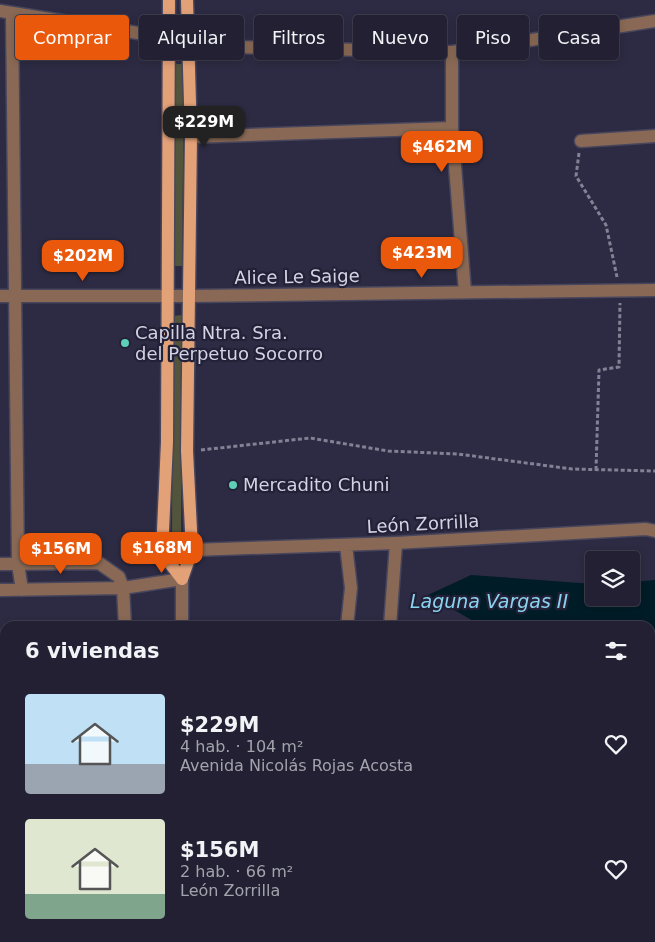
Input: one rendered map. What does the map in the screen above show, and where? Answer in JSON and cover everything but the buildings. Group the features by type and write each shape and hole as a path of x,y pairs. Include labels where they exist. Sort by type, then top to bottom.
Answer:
{"main road":[{"path":"168,0 168,15"},
{"path":"187,0 188,15"},
{"path":"169,60 166,295 167,442 162,553 182,579"},
{"path":"182,579 192,550 187,451 191,137 189,60"}],"street":[{"path":"22,590 18,564 15,296 6,12 139,33"},
{"path":"244,47 452,52 655,21"},
{"path":"452,52 452,128 465,292"},
{"path":"191,137 452,128"},
{"path":"581,141 655,136"},
{"name":"Alice Le Saige","path":"0,296 189,296 655,290"},
{"name":"León Zorrilla","path":"192,550 396,543 655,530"},
{"path":"390,621 396,543"},
{"path":"346,545 351,588 348,621"},
{"path":"0,564 99,563 119,577 123,588 125,621"},
{"path":"0,590 123,588 182,579 182,621"}],"path":[{"path":"187,451 310,438 388,451 458,454 572,469 655,471"}],"green space":[{"path":"175,64 184,64 182,266 174,266"},
{"path":"182,315 181,535 172,535 173,316"}],"water":[{"name":"Laguna Vargas II","path":"471,575 585,583 585,606 640,606 640,581 655,580 655,621 473,621 428,595"}],"place":[{"name":"Capilla Ntra. Sra. del Perpetuo Socorro","path":"125,343"},
{"name":"Mercadito Chuni","path":"233,485"}]}
